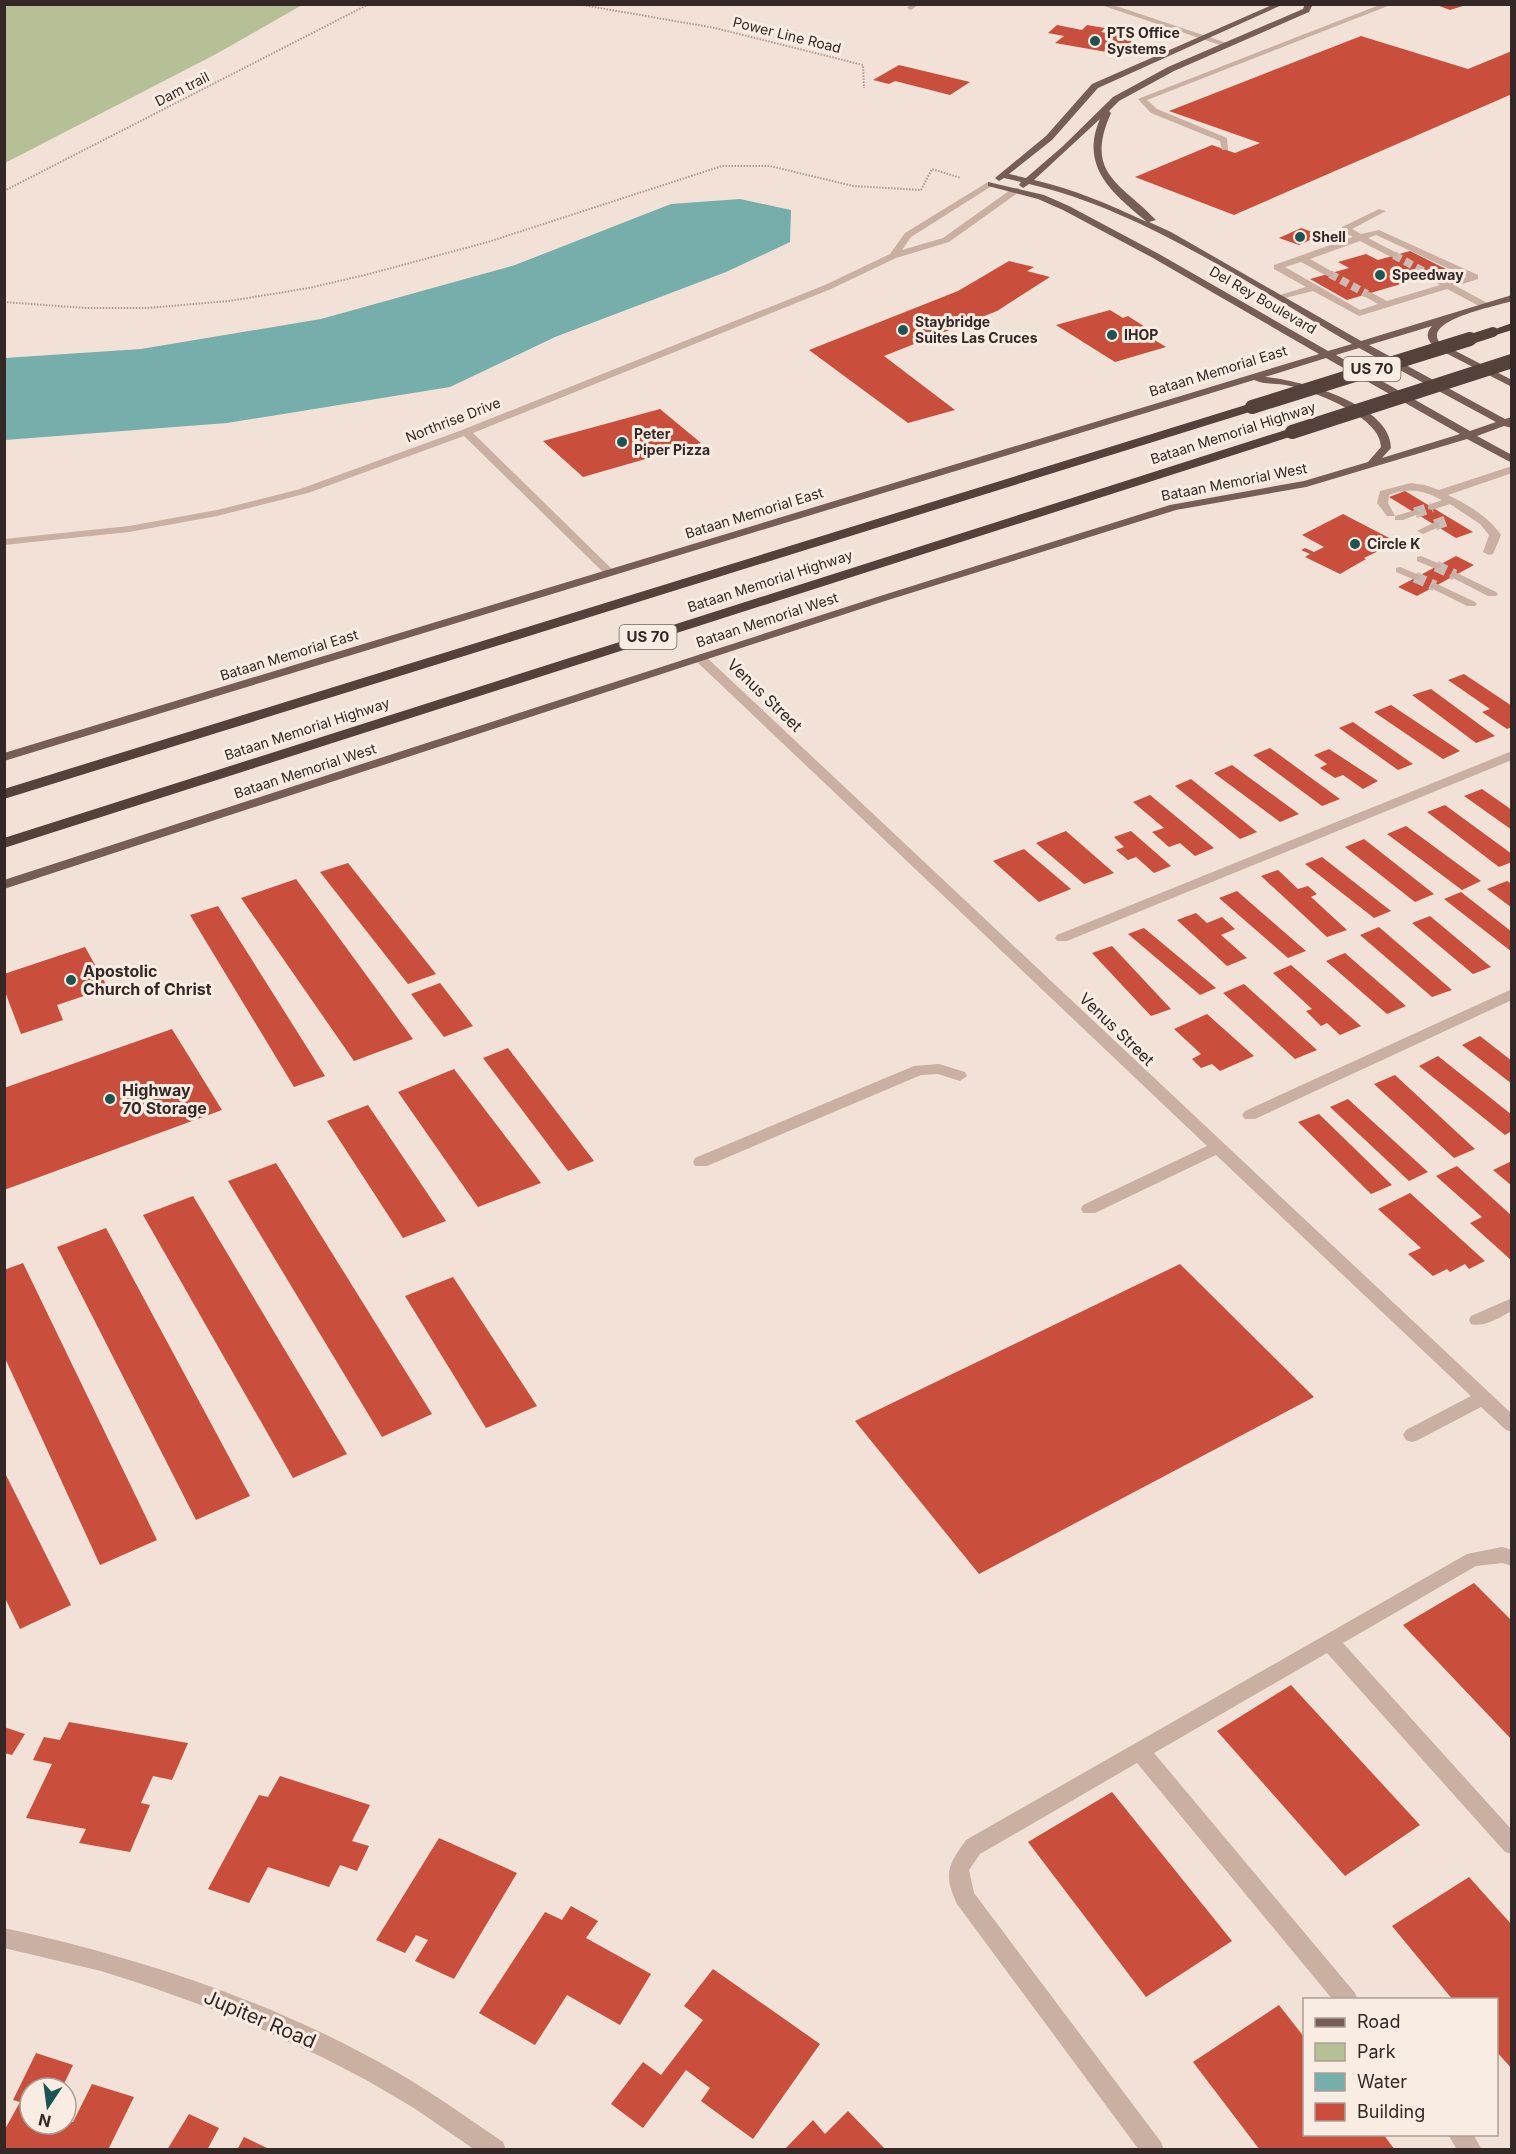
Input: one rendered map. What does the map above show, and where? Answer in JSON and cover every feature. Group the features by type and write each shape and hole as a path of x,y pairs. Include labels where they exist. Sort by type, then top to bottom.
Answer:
{"highway":[{"name":"Bataan Memorial Highway","path":"4,794 1512,326"},
{"name":"Bataan Memorial Highway","path":"4,843 1512,361"}],"main road":[{"name":"Northrise Drive","path":"989,185 1049,138 1095,86 1281,4"},
{"path":"1168,234 1118,193 1101,170 1095,149 1098,128 1116,99 1171,69 1306,10 1309,4"},
{"name":"Northrise Drive","path":"1016,190 1065,149 1116,99"},
{"name":"Del Rey Boulevard","path":"1002,176 1054,187 1100,204 1168,234 1360,344 1509,423"},
{"name":"Del Rey Boulevard","path":"989,185 1041,197 1066,208 1156,256 1512,460"},
{"path":"1156,256 1194,249"},
{"name":"Bataan Memorial East","path":"4,757 1512,298"},
{"path":"1441,320 1432,332 1432,339 1437,345 1512,384"},
{"path":"1247,379 1289,382 1320,391 1371,419 1386,438 1386,448 1371,463"},
{"name":"Bataan Memorial West","path":"4,885 700,658 1174,507 1306,484 1509,423"}],"street":[{"path":"1101,4 1226,44"},
{"path":"1225,148 1224,140 1154,111 1142,99 1390,4"},
{"name":"Northrise Drive","path":"892,256 908,235 989,185"},
{"name":"Northrise Drive","path":"4,542 129,529 218,513 304,491 466,432 828,287 892,256 946,240 1016,190"},
{"path":"1382,211 1345,229 1394,255"},
{"path":"1376,232 1474,278 1359,313 1277,267 1302,258 1376,232"},
{"path":"1302,258 1330,274"},
{"path":"1430,275 1486,306"},
{"path":"1280,298 1312,288"},
{"path":"1367,294 1386,305"},
{"path":"466,432 610,573"},
{"path":"1432,507 1444,498 1512,469"},
{"path":"1415,513 1395,516 1382,503 1384,493 1409,486 1429,489 1493,530 1495,541 1489,552"},
{"path":"1451,519 1467,512"},
{"path":"1422,531 1436,525"},
{"path":"1421,559 1436,566"},
{"path":"1400,570 1415,577"},
{"path":"1455,575 1492,594"},
{"path":"1435,586 1471,604"},
{"name":"Venus Street","path":"700,658 1216,1148 1512,1425"},
{"path":"1062,938 1512,755"},
{"path":"1250,1115 1512,994"},
{"path":"701,1162 919,1070 939,1069 960,1076"},
{"path":"1089,1209 1216,1148"},
{"path":"1477,1320 1512,1304"},
{"path":"1412,1435 1483,1398"},
{"path":"1153,2150 964,1897 958,1868 973,1847 1473,1558 1502,1555 1512,1558"},
{"path":"1329,1641 1512,1845"},
{"path":"1140,1751 1345,1998"},
{"name":"Jupiter Road","path":"4,1938 64,1950 125,1967 244,2010 377,2073 495,2150"},
{"path":"1460,2136 1471,2150"}],"path":[{"name":"Dam trail","path":"4,191 369,4"},
{"name":"Power Line Road","path":"577,4 715,28 863,65 864,88"},
{"path":"4,302 88,309 172,306 248,298 321,286 435,257 722,166 745,162 785,167 845,185 921,190 932,169 989,185"}],"green space":[{"path":"5,4 302,5 218,53 5,163"}],"water":[{"path":"740,199 791,210 790,242 726,272 555,337 450,387 227,423 5,440 5,358 141,349 321,319 515,265 671,204"}],"building":[{"path":"1434,4 1465,4 1466,5 1450,10"},
{"name":"PTS Office Systems","path":"1057,25 1082,30 1087,25 1105,28 1101,32 1135,38 1118,54 1055,43 1064,36 1048,33"},
{"path":"1361,36 1468,69 1512,51 1512,94 1234,215 1135,177 1212,145 1235,153 1260,143 1169,111"},
{"path":"899,65 970,82 950,95 895,81 889,84 873,80"},
{"name":"Shell","path":"1301,228 1321,235 1299,245 1279,238"},
{"name":"Speedway","path":"1410,251 1448,270 1347,300 1310,279 1349,268 1338,262 1366,254 1378,260"},
{"name":"Staybridge Suites Las Cruces","path":"1009,261 1034,267 1027,271 1050,277 997,311 884,356 955,410 908,423 809,350 958,291"},
{"name":"IHOP","path":"1110,310 1123,318 1128,316 1156,334 1148,336 1166,347 1115,362 1056,325"},
{"name":"Peter Piper Pizza","path":"660,409 701,443 583,477 543,441"},
{"name":"Circle K","path":"1405,491 1473,532 1456,538 1389,497"},
{"name":"Circle K","path":"1343,514 1397,542 1364,558 1366,559 1340,574 1305,557 1310,554 1301,550 1305,548 1314,552 1324,547 1302,535"},
{"path":"1456,556 1474,565 1417,596 1398,587"},
{"path":"1464,674 1512,706 1512,727 1507,729 1482,712 1490,709 1448,680"},
{"path":"1431,689 1495,736 1476,743 1412,695"},
{"path":"1391,705 1460,751 1443,759 1374,712"},
{"path":"1353,722 1413,764 1398,770 1339,728"},
{"path":"1270,748 1340,799 1322,806 1253,755"},
{"path":"1329,749 1378,781 1363,789 1343,775 1335,778 1320,768 1327,764 1314,755"},
{"path":"1232,765 1299,814 1280,822 1214,773"},
{"path":"1191,779 1257,832 1240,839 1175,786"},
{"path":"1482,789 1512,810 1512,830 1464,796"},
{"path":"1150,795 1214,848 1195,856 1180,843 1169,847 1152,832 1164,828 1133,802"},
{"path":"1445,805 1512,854 1512,862 1499,867 1427,812"},
{"path":"1406,826 1481,881 1462,890 1387,834"},
{"path":"1066,831 1114,873 1084,884 1036,843"},
{"path":"1131,831 1171,866 1154,873 1136,857 1128,860 1116,850 1124,847 1114,837"},
{"path":"1364,839 1434,894 1415,902 1345,847"},
{"path":"1024,849 1071,889 1039,902 993,861"},
{"path":"1322,857 1391,911 1374,918 1305,864"},
{"path":"348,863 436,974 408,984 320,872"},
{"path":"1278,870 1298,889 1308,886 1317,894 1311,897 1347,930 1327,937 1261,876"},
{"path":"296,879 413,1039 354,1061 241,898"},
{"path":"1507,881 1512,884 1512,908 1487,889"},
{"path":"1237,891 1306,951 1288,958 1219,898"},
{"path":"1461,892 1512,932 1512,952 1444,899"},
{"path":"218,906 325,1076 294,1087 190,915"},
{"path":"1196,913 1207,923 1222,917 1235,929 1221,935 1247,958 1227,966 1177,920"},
{"path":"1430,916 1491,967 1473,974 1412,923"},
{"path":"1379,927 1452,990 1432,997 1360,935"},
{"path":"1144,928 1216,988 1200,995 1128,934"},
{"path":"1112,946 1171,1009 1151,1016 1092,953"},
{"path":"85,947 108,988 57,1005 63,1020 21,1034 4,989 4,974"},
{"path":"1345,953 1406,1006 1387,1014 1326,961"},
{"path":"1291,965 1361,1026 1340,1035 1327,1023 1321,1026 1306,1011 1312,1009 1273,973"},
{"path":"440,983 473,1026 444,1037 411,994"},
{"path":"1244,984 1317,1050 1295,1059 1223,993"},
{"path":"1207,1014 1254,1056 1220,1071 1212,1064 1201,1068 1192,1059 1201,1054 1174,1029"},
{"name":"Highway 70 Storage","path":"172,1029 222,1110 4,1190 4,1088"},
{"path":"1480,1036 1512,1061 1512,1084 1462,1045"},
{"path":"508,1048 594,1161 568,1171 483,1058"},
{"path":"1438,1056 1512,1115 1512,1131 1505,1135 1419,1066"},
{"path":"454,1069 541,1183 478,1207 398,1092"},
{"path":"1395,1075 1475,1149 1454,1158 1374,1084"},
{"path":"1348,1099 1428,1172 1409,1181 1330,1107"},
{"path":"368,1105 446,1221 403,1238 327,1121"},
{"path":"1319,1114 1392,1185 1371,1194 1298,1122"},
{"path":"1512,1161 1512,1186 1493,1170"},
{"path":"276,1163 432,1414 382,1437 228,1181"},
{"path":"1457,1166 1512,1216 1512,1261 1470,1223 1482,1217 1436,1176"},
{"path":"1410,1193 1485,1261 1469,1269 1465,1264 1450,1272 1447,1269 1433,1276 1408,1254 1421,1248 1378,1209"},
{"path":"193,1196 347,1454 293,1478 143,1215"},
{"path":"106,1228 250,1496 196,1520 57,1247"},
{"path":"23,1263 157,1540 100,1565 4,1356 4,1270"},
{"path":"1180,1264 1314,1397 979,1574 855,1421"},
{"path":"453,1277 537,1406 486,1428 405,1296"},
{"path":"4,1471 71,1605 20,1629 4,1596"},
{"path":"1474,1583 1512,1621 1512,1740 1403,1625"},
{"path":"1291,1685 1420,1825 1345,1876 1217,1731"},
{"path":"69,1722 188,1743 172,1780 153,1776 141,1803 150,1805 130,1852 79,1843 86,1829 26,1818 52,1764 33,1760 44,1737 60,1740"},
{"path":"4,1727 25,1734 12,1755 4,1753"},
{"path":"280,1776 370,1805 352,1841 369,1846 357,1871 340,1865 329,1887 268,1867 249,1903 208,1889 259,1795 268,1797"},
{"path":"1112,1792 1232,1941 1146,1997 1028,1842"},
{"path":"439,1838 517,1873 454,1979 415,1961 428,1940 416,1935 405,1953 376,1940"},
{"path":"1469,1877 1512,1925 1512,2069 1498,2053 1498,1998 1451,1998 1392,1926"},
{"path":"571,1906 598,1921 586,1938 651,1974 620,2025 567,1995 535,2045 479,2013 545,1912 562,1920"},
{"path":"713,1969 820,2044 753,2139 701,2101 710,2088 686,2070 643,2128 611,2104 643,2062 661,2075 703,2020 684,2006"},
{"path":"1279,2005 1303,2036 1303,2136 1384,2136 1395,2150 1260,2150 1193,2062"},
{"path":"36,2053 73,2065 68,2076 25,2076"},
{"path":"92,2084 134,2097 108,2150 4,2150 4,2131 18,2106 18,2136 78,2136 78,2112"},
{"path":"18,2090 18,2101 13,2100"},
{"path":"848,2111 886,2150 784,2150 813,2120 825,2134"},
{"path":"189,2114 219,2128 207,2150 167,2150"},
{"path":"244,2137 271,2150 237,2150"}],"tunnel":[{"path":"1394,255 1430,275"},
{"path":"1330,274 1367,294"},
{"path":"1415,513 1432,507"},
{"path":"1435,525 1451,519"},
{"path":"1436,566 1455,575"},
{"path":"1415,577 1435,586"}],"place":[{"name":"PTS Office Systems","path":"1095,41"},
{"name":"Shell","path":"1300,237"},
{"name":"Speedway","path":"1380,275"},
{"name":"Staybridge Suites Las Cruces","path":"903,330"},
{"name":"IHOP","path":"1112,335"},
{"name":"Peter Piper Pizza","path":"622,442"},
{"name":"Circle K","path":"1355,544"},
{"name":"Apostolic Church of Christ","path":"71,980"},
{"name":"Highway 70 Storage","path":"110,1099"}]}
